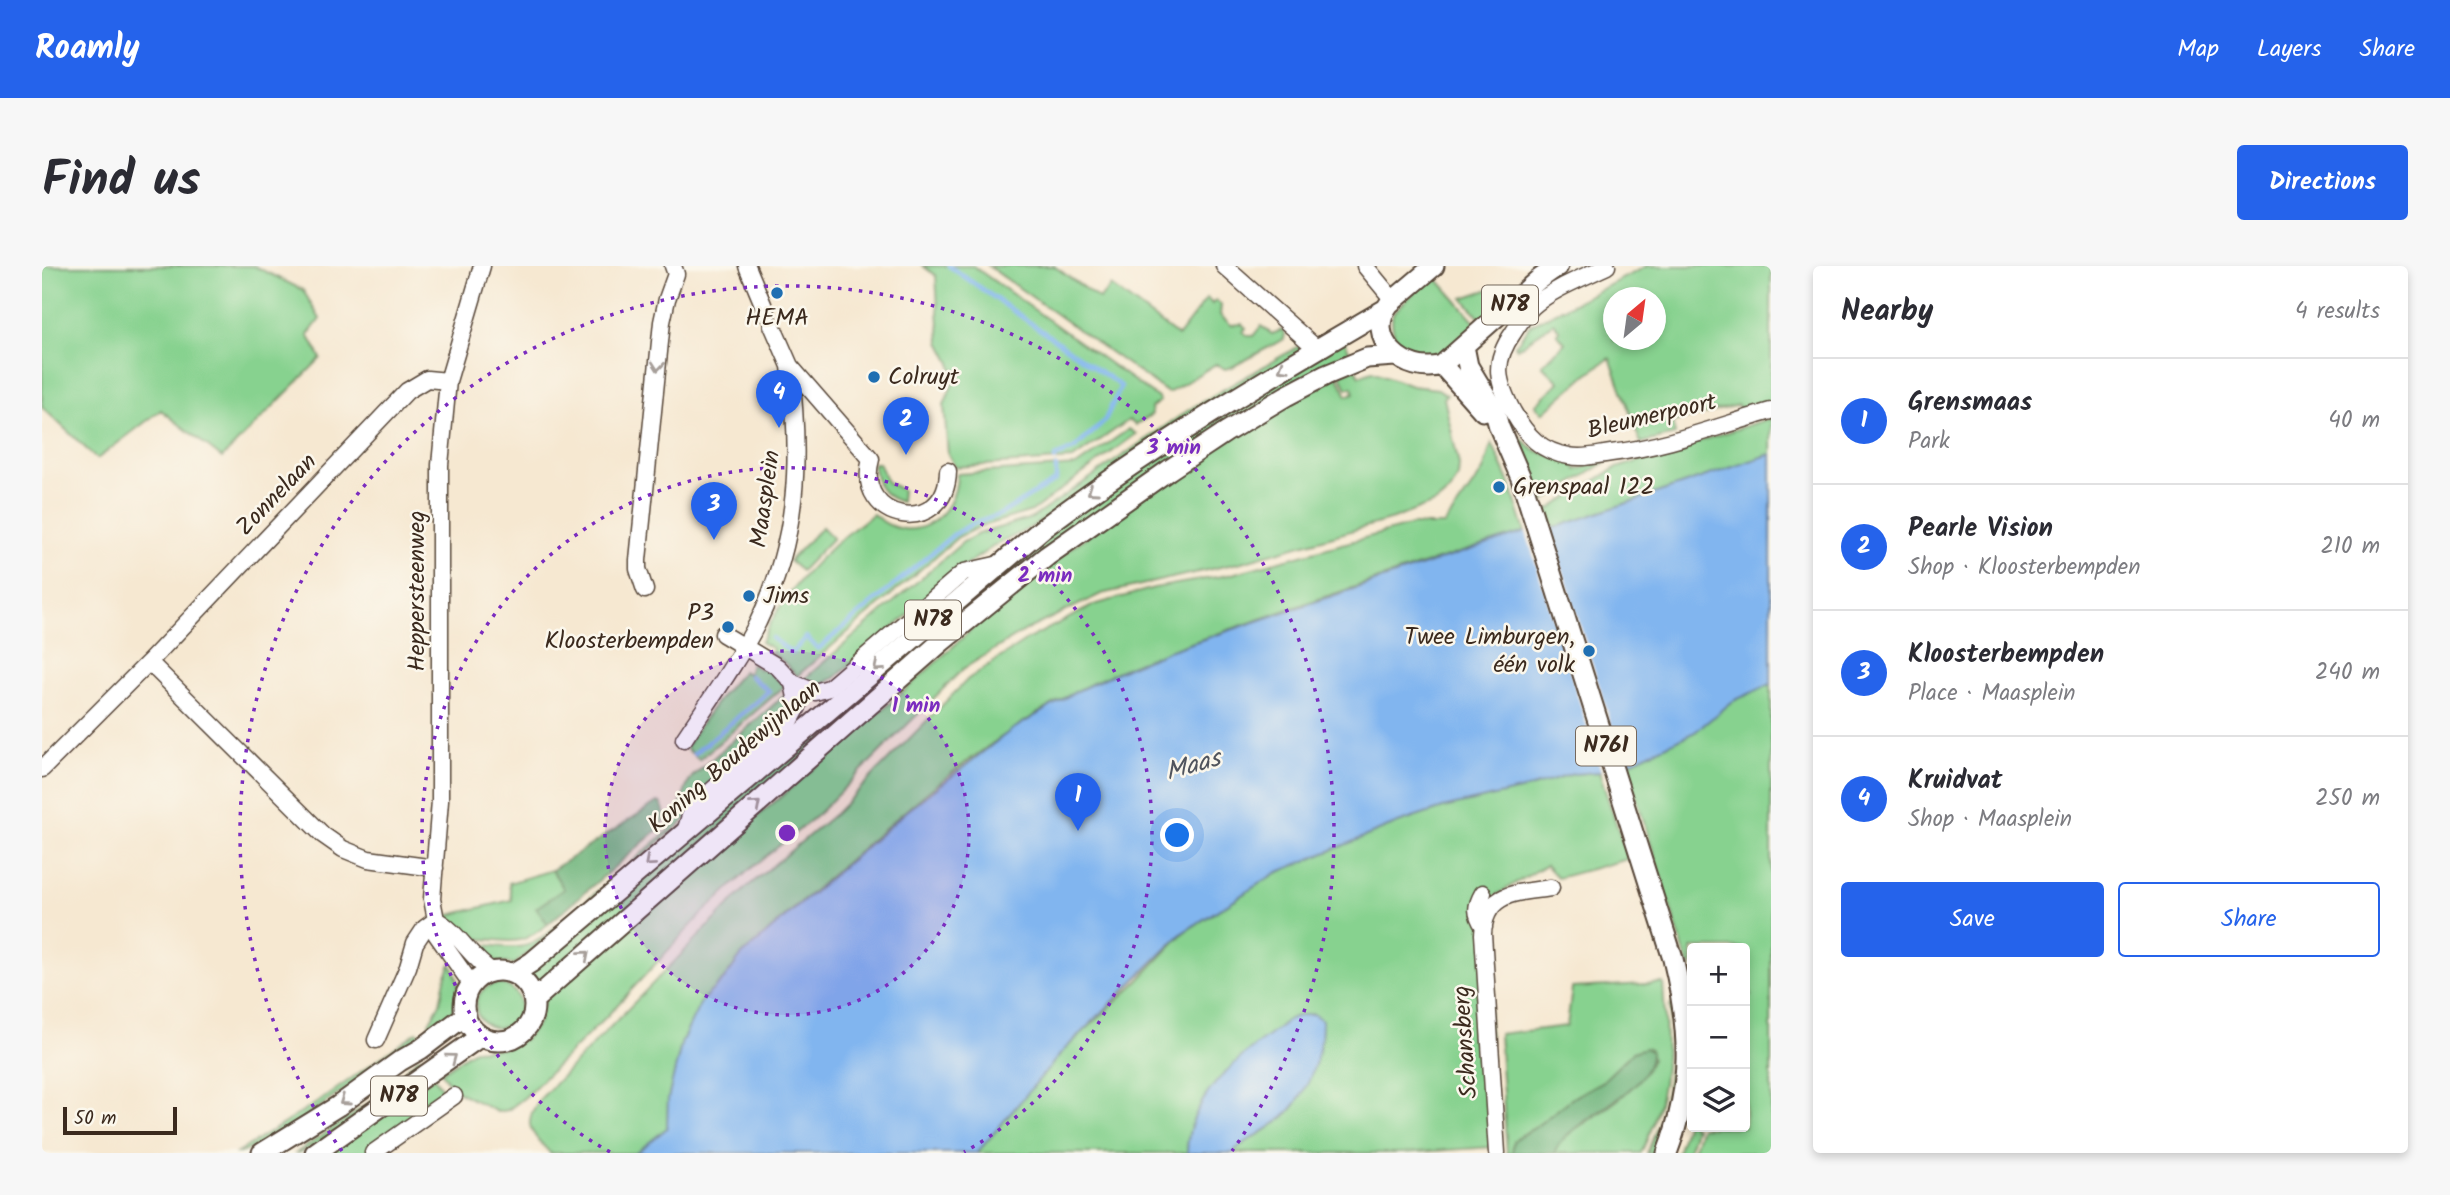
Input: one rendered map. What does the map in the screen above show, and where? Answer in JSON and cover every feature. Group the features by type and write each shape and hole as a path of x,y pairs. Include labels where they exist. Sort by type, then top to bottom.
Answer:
{"main road":[{"name":"N78","path":"1387,300 1434,266"},
{"name":"N78","path":"1442,365 1538,280 1558,266"},
{"name":"Koning Boudewijnlaan","path":"503,973 532,962 987,569 1092,491 1210,412 1316,348 1387,300"},
{"path":"1387,300 1382,332 1385,342 1395,355 1422,368 1430,369 1442,365"},
{"name":"N761","path":"1464,346 1468,366 1494,409 1529,503 1673,959 1687,1038 1685,1088 1667,1153"},
{"name":"Koning Boudewijnlaan","path":"534,1000 941,642 1047,556 1226,432 1294,392 1367,358 1395,355"},
{"name":"N761","path":"1442,365 1499,426"},
{"name":"N78","path":"472,985 478,978 503,973"},
{"path":"503,973 523,981 534,1000"},
{"path":"472,985 464,1005 474,1031 481,1036"},
{"name":"N78","path":"315,1153 435,1071 481,1036 500,1041 519,1035 532,1020 534,1000"},
{"name":"N78","path":"266,1152 338,1106 466,1015"}],"street":[{"name":"Heppersteenweg","path":"472,985 438,937 432,899 440,801 440,465 448,381 482,266"},
{"path":"645,590 638,560 662,322 676,274 673,266"},
{"path":"747,266 790,366 871,459 869,485 878,501 887,509 908,515 926,511 944,494 948,471"},
{"path":"1224,266 1316,348"},
{"path":"1365,266 1387,300"},
{"name":"Bleumerpoort","path":"1607,266 1537,303 1502,349 1498,365 1503,390 1532,440 1560,455 1592,457 1651,446 1771,411"},
{"name":"Maasplein","path":"684,739 749,651 776,577 793,504 797,442 790,366"},
{"name":"Zonnelaan","path":"42,769 149,662 407,391 427,379 448,381"},
{"path":"685,832 690,816 701,800 964,572 987,569 995,586 992,602"},
{"path":"723,634 778,667 793,683 815,692 829,688"},
{"path":"149,662 323,835 343,849 368,859 435,868"},
{"path":"790,722 798,707 793,683"},
{"path":"1484,927 1487,913 1502,898 1551,888"},
{"name":"Schansberg","path":"1483,893 1476,905 1476,914 1484,927 1497,1153"},
{"path":"376,1040 408,967 415,943 425,928 436,920 449,929 474,958 503,973"},
{"path":"373,1153 454,1096"}],"green space":[{"path":"42,266 254,266 303,290 320,319 308,335 321,358 222,458 161,410 97,459 42,407"},
{"path":"923,266 973,266 1160,401 1151,408 1152,414 1136,425 1129,420 1073,459 955,467 948,454 944,405 953,383 952,376 960,375 959,370 952,369 940,342 936,276"},
{"path":"988,266 1054,266 1099,299 1111,286 1178,336 1207,298 1212,304 1216,300 1221,305 1220,315 1231,325 1242,324 1246,328 1243,332 1248,336 1253,336 1261,326 1272,334 1282,330 1284,339 1232,367 1225,369 1216,364 1168,393"},
{"path":"1647,266 1771,266 1771,406 1742,415 1738,405 1673,422 1675,435 1641,443 1610,358 1587,374 1543,413 1535,405 1559,382 1542,365 1565,343 1557,333 1560,331 1553,323 1517,349 1515,346 1530,325 1603,288 1603,350 1666,350 1666,287 1605,287"},
{"path":"1433,274 1478,325 1438,357 1419,360 1404,350 1398,342 1392,323 1393,313"},
{"path":"1510,282 1521,283 1482,320 1463,298"},
{"path":"1344,339 1352,358 1001,585 994,574 1087,503"},
{"path":"1301,345 1306,348 1030,528 994,546 966,565 835,678 818,685 802,681 963,542 978,534 1032,518 1193,407"},
{"path":"1355,368 1359,376 1372,371 1412,386 1438,389 1447,395 1444,398 1459,465 1458,477 1451,490 1437,502 1393,519 1238,563 1101,594 1026,630 963,669 815,817 749,870 702,914 607,1016 525,1097 508,1110 497,1112 453,1089 441,1072 474,1050 505,1048 525,1039 539,1022 544,1000 643,912 912,684 1006,598 1181,469 1337,375 1347,396 1354,393 1352,387 1347,389 1340,374"},
{"path":"1771,418 1771,454 1554,528 1547,511 1614,469"},
{"path":"1129,429 1136,434 1032,511 979,527 958,537 797,676 771,653 773,649 761,642 782,604 808,571 823,555 873,514 887,524 902,529 916,529 940,516 949,505 955,491 957,474 1076,466"},
{"path":"1518,436 1534,450 1574,463 1577,470 1611,459 1543,502"},
{"path":"1492,443 1509,481 1525,532 1161,654 1097,681 1031,718 943,780 860,849 741,956 725,978 702,1000 682,1041 668,1099 667,1128 636,1153 550,1153 533,1134 531,1115 540,1099 746,888 836,813 968,679 1028,639 1094,605 1154,588 1228,575 1412,525 1444,525 1483,471"},
{"path":"873,463 879,463 887,482 902,490 901,502 888,496 880,488"},
{"path":"822,527 833,538 801,571 789,561"},
{"path":"987,587 935,633 938,640 537,985 528,973"},
{"path":"751,664 761,670 763,667 785,686 699,760 686,748 712,708 743,671 748,674"},
{"path":"1771,684 1771,1153 1692,1153 1699,1132 1750,1132 1750,943 1687,943 1687,961 1626,764 1695,732 1733,701"},
{"path":"788,692 790,712 682,823 515,964 490,962 473,946 524,946 543,937 668,831 676,819 692,777"},
{"path":"1599,772 1628,859 1558,878 1546,865 1486,901 1493,1147 1403,1153 1234,1153 1284,1117 1300,1096 1321,1042 1321,1029 1313,1014 1289,1020 1242,1057 1215,1085 1195,1117 1189,1134 1187,1153 977,1153 1063,1051 1137,982 1183,933 1276,873 1398,823 1443,808 1532,787 1573,774"},
{"path":"657,802 661,803 664,812 661,827 548,924 536,908 564,889 552,870"},
{"path":"552,870 564,889 537,908 548,924 529,937 515,941 466,938 457,932 445,916 512,900 509,883"},
{"path":"451,964 459,985 457,1002 447,1018 432,1033 429,1023 440,1003"},
{"path":"1663,983 1665,1070 1658,1109 1641,1153 1554,1153 1564,1137 1631,1089 1652,1059 1650,1050 1645,1048 1633,1052 1603,1081 1574,1097 1533,1129 1519,1136 1514,1141 1512,1153 1507,1153 1499,1034 1567,1026 1572,988"},
{"path":"498,984 513,991 520,1006 513,1021 498,1028 483,1021 476,1006 483,991"},
{"path":"1672,1004 1676,1061 1669,1116 1657,1153 1647,1153 1661,1116 1668,1081"},
{"path":"417,1032 426,1037 417,1044 407,1045 270,1139 237,1153 321,1100"},
{"path":"1645,1048 1651,1052 1648,1067 1639,1081 1575,1128 1562,1140 1554,1153 1512,1153 1514,1141 1519,1136 1533,1129 1574,1097 1603,1081 1633,1052"},
{"path":"419,1057 429,1068 340,1130 296,1153 375,1099"},
{"path":"434,1077 445,1093 365,1153 326,1153"},
{"path":"1687,1122 1687,1132 1694,1132 1687,1153 1677,1153"}],"water":[{"name":"Maas","path":"1771,454 1771,684 1733,701 1695,732 1626,764 1599,772 1573,774 1532,787 1443,808 1398,823 1276,873 1182,933 1063,1051 977,1153 636,1153 667,1128 668,1099 682,1041 702,1000 725,978 741,956 906,812 1010,731 1075,692 1168,651 1525,532 1554,528"},
{"path":"1313,1014 1322,1020 1316,1062 1304,1090 1287,1113 1234,1153 1187,1153 1195,1116 1214,1084 1241,1057 1289,1020"}],"pier":[{"path":"1549,526 1625,768 1602,774 1525,529"}],"waterway":[{"path":"949,266 1121,386 1104,422 1074,449 1055,457 1055,460"},
{"path":"772,638 792,653 806,637 818,649 953,535 970,525 1001,514 1056,480 1056,467"},
{"path":"694,754 769,691 750,676"}],"place":[{"name":"HEMA","path":"777,293"},
{"name":"Colruyt","path":"874,377"},
{"name":"Kruidvat","path":"779,428"},
{"name":"Pearle Vision","path":"906,455"},
{"name":"Grenspaal 122","path":"1499,487"},
{"name":"Kloosterbempden","path":"714,540"},
{"name":"Jims","path":"749,596"},
{"name":"P3 Kloosterbempden","path":"728,627"},
{"name":"Twee Limburgen, één volk","path":"1589,651"},
{"name":"Grensmaas","path":"1078,831"}]}
